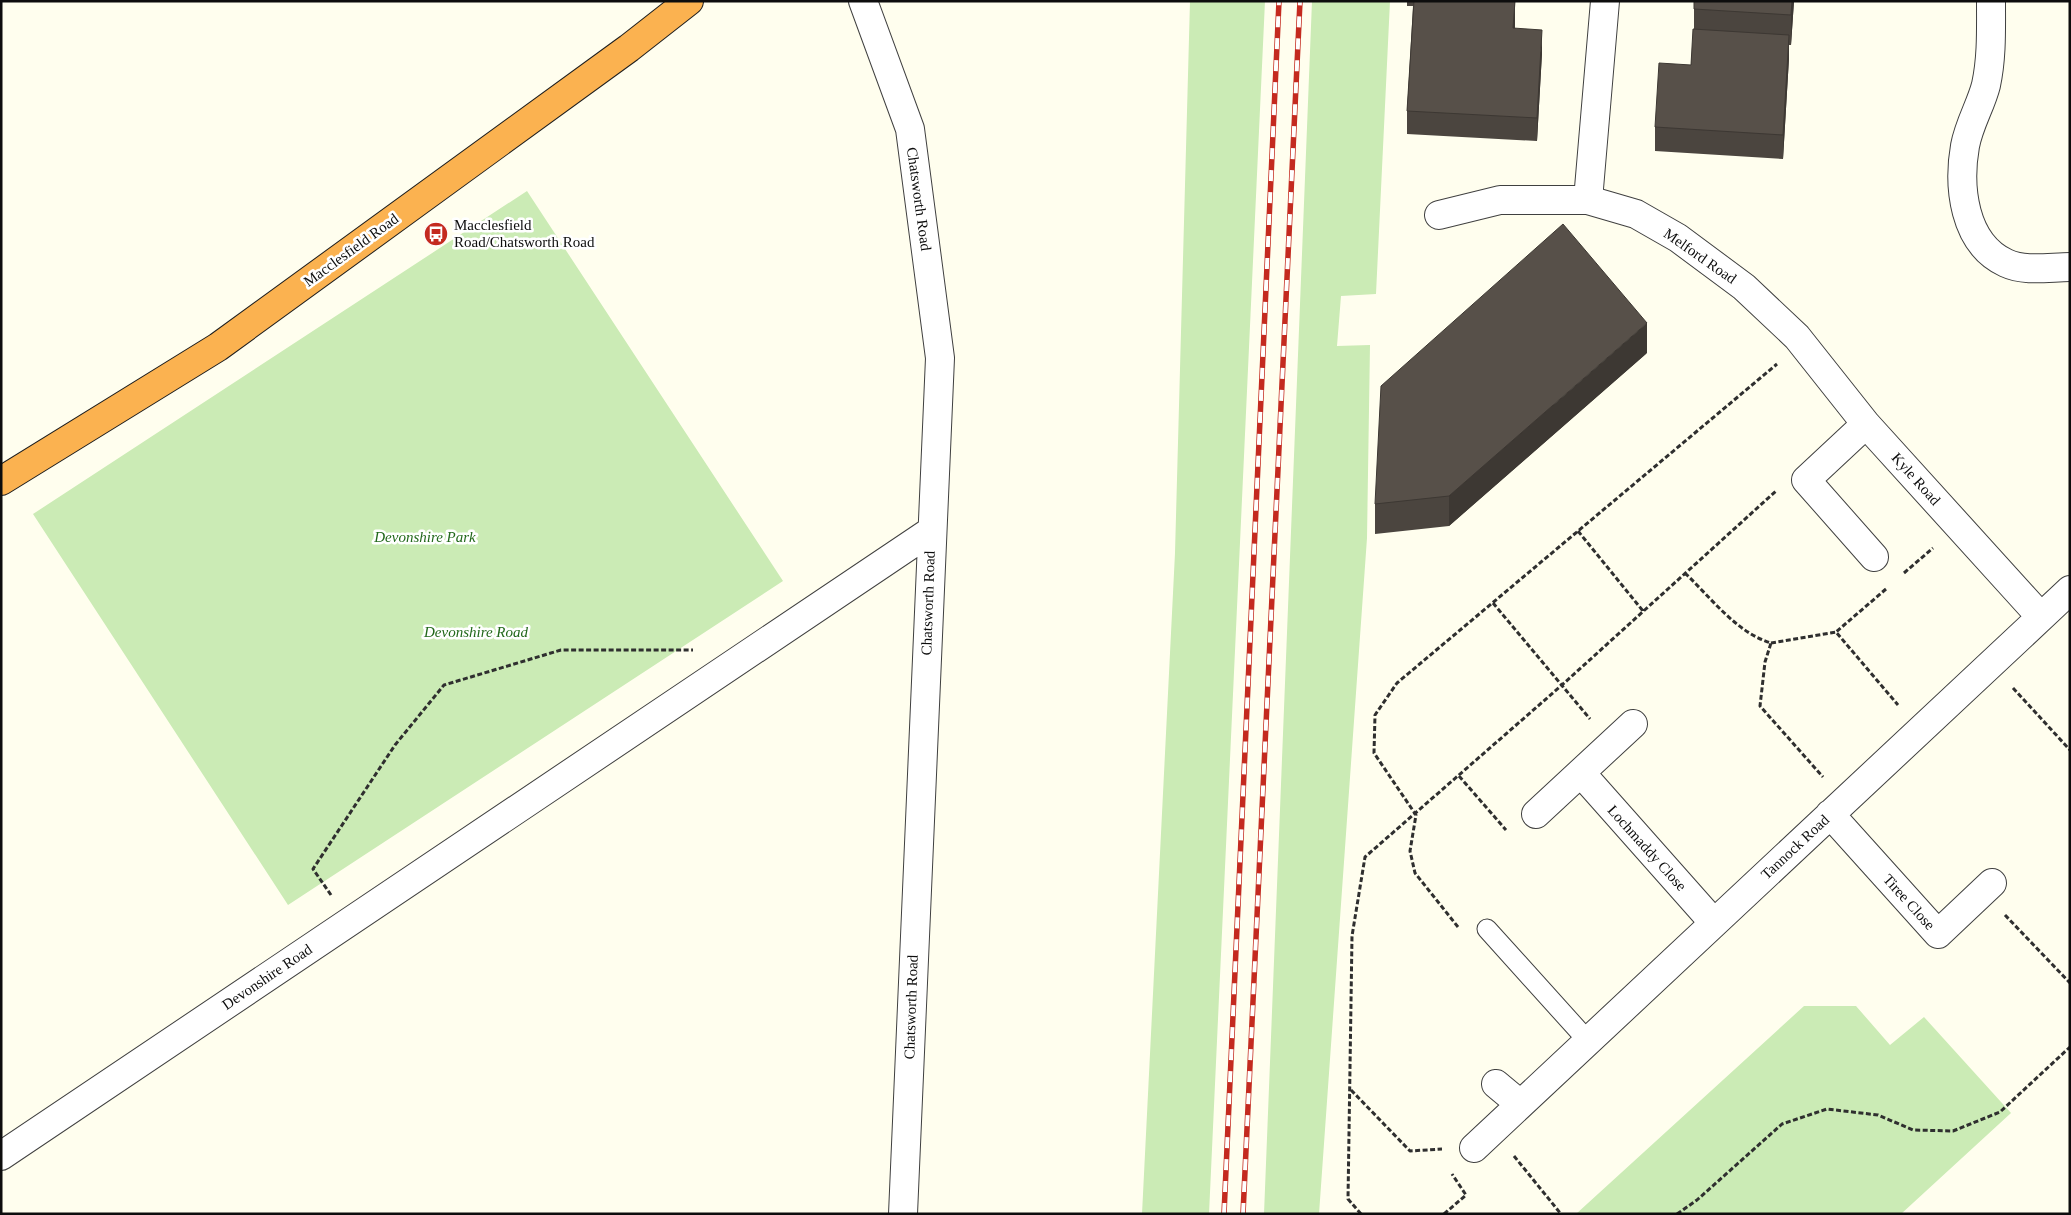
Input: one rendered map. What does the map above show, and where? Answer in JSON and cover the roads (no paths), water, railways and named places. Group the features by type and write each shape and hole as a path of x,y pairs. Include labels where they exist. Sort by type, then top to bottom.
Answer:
{"highway":[{"name":"Macclesfield Road","path":"1,481 218,347 621,54 689,1"}],"street":[{"name":"Chatsworth Road","path":"864,1 910,129 940,358 931,530 903,1214"},
{"path":"1588,200 1605,1"},
{"path":"1991,1 1990,60 1986,86 1973,117 1961,180 1967,215 1975,232 1988,249 2005,263 2025,268 2070,266"},
{"name":"Melford Road","path":"1439,215 1500,200 1588,200 1636,214 1678,238 1744,287 1800,340"},
{"name":"Kyle Road","path":"1800,340 1866,424 2041,617"},
{"path":"1866,424 1806,480 1874,557"},
{"name":"Devonshire Road","path":"1,1156 931,530"},
{"name":"Tannock Road","path":"1484,1139 2070,590"},
{"path":"1536,814 1633,724"},
{"name":"Lochmaddy Close","path":"1581,773 1714,923"},
{"name":"Tiree Close","path":"1837,807 1938,934 1987,888"},
{"path":"1496,1084 1520,1104"}],"lane":[{"path":"1486,929 1588,1040"}],"railway":[{"path":"1224,1214 1279,1"},
{"path":"1243,1214 1300,1"}],"place":[{"name":"Macclesfield Road/Chatsworth Road","path":"436,234"}],"park label":[{"name":"Devonshire Park","path":"425,537"}]}
